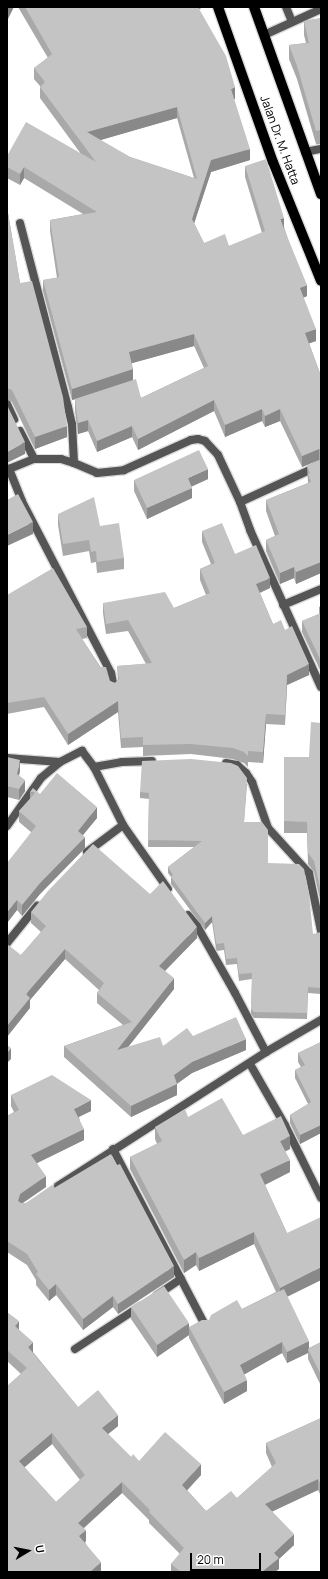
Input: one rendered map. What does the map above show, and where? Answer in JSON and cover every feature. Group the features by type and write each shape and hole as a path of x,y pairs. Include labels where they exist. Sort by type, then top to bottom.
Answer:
{"main road":[{"name":"Jalan Dr. M. Hatta","path":"218,7 273,162 321,281"},
{"name":"Jalan Dr. M. Hatta","path":"254,7 321,194"}],"street":[{"path":"286,7 292,22"},
{"path":"264,35 321,9"},
{"path":"305,152 321,148"},
{"path":"20,223 72,406 74,463"},
{"path":"7,404 34,459"},
{"path":"114,688 111,673 22,501 8,469 34,459 61,459 97,473 124,470 191,440 198,439 205,441 218,455 240,502 250,530 283,605 321,687"},
{"path":"240,502 321,465"},
{"path":"283,605 321,589"},
{"path":"7,826 41,778 60,762 82,751 94,767 123,825 174,897"},
{"path":"7,758 60,762"},
{"path":"94,767 122,762 160,761"},
{"path":"218,763 237,765 246,773 252,782 268,828 309,873 321,931"},
{"path":"83,856 123,825"},
{"path":"7,943 44,898"},
{"path":"183,909 197,926 266,1052"},
{"path":"49,1192 113,1149 250,1064 266,1052 321,1020"},
{"path":"250,1064 284,1125 321,1198"},
{"path":"113,1149 206,1327"},
{"path":"75,1349 181,1279"}],"building":[{"path":"25,7 198,7 226,56 235,87 231,89 250,149 211,160 192,219 204,243 225,234 229,246 265,231 245,166 266,159 284,218 280,219 307,285 300,288 316,329 305,333 321,376 321,449 302,456 280,409 265,416 262,409 225,425 214,400 138,439 132,426 97,441 88,420 78,423 75,399 136,379 141,398 208,366 194,334 129,352 133,369 72,389 43,280 59,277 50,220 97,212 24,167 20,174 7,167 7,156 26,122 96,162 40,87 45,82 34,68 52,54","holes":["177,107 197,179 130,157 87,132"]},
{"path":"321,18 321,130 316,131 297,66 289,45 309,43 304,21"},
{"path":"7,207 20,283 32,281 63,397 67,426 35,437 12,390 7,388"},
{"path":"7,405 25,442 7,452"},
{"path":"199,450 208,469 188,478 192,488 147,508 134,480"},
{"path":"321,460 321,562 296,572 294,567 280,573 266,540 279,534 266,500 311,482 308,474 310,473 307,466"},
{"path":"18,494 33,522 7,535 7,500"},
{"path":"94,497 100,526 119,523 124,558 97,562 96,551 91,552 89,540 63,544 58,514"},
{"path":"222,523 235,554 256,545 270,578 256,584 273,624 281,620 285,630 292,626 309,664 287,675 285,715 266,714 263,752 248,751 248,756 244,752 233,748 191,744 143,745 143,737 121,738 118,701 68,734 44,697 7,703 7,595 53,568 87,627 76,629 100,667 106,667 110,681 115,683 119,679 117,666 152,663 128,620 106,624 103,603 165,592 174,608 210,593 200,569 215,563 202,531"},
{"path":"321,613 321,658 320,659 302,621"},
{"path":"311,722 321,723 321,888 314,861 308,853 307,822 284,821 284,757 309,757"},
{"path":"7,757 20,760 17,774 25,780 19,789 7,786"},
{"path":"191,759 231,763 238,766 247,778 244,822 262,822 268,830 268,863 299,864 304,869 309,894 313,934 321,932 321,988 308,987 307,1013 254,1012 251,1008 252,973 239,974 237,958 226,959 224,943 217,944 216,942 212,916 205,923 171,877 173,875 168,867 202,841 148,840 149,793 140,792 142,761"},
{"path":"57,773 97,807 78,831 85,837 40,883 22,905 17,900 7,912 7,863 36,826 19,811 35,793 30,792 33,788 40,794"},
{"path":"93,844 150,894 163,881 197,927 159,966 174,978 117,1050 160,1037 163,1046 187,1028 193,1036 236,1017 246,1039 192,1062 174,1075 177,1084 131,1106 64,1046 132,1022 97,993 104,983 65,949 26,994 30,998 7,1026 7,944 21,955 46,926 31,912 48,891"},
{"path":"321,1042 321,1125 300,1135 290,1115 311,1102 295,1070 305,1065 298,1053"},
{"path":"7,1045 11,1048 7,1053"},
{"path":"52,1075 91,1100 74,1109 84,1129 31,1155 46,1176 20,1194 18,1201 21,1203 26,1203 52,1185 54,1188 111,1154 117,1165 120,1164 174,1266 118,1304 113,1296 83,1319 56,1284 49,1290 36,1274 38,1272 27,1254 7,1241 7,1116 19,1110 11,1095"},
{"path":"222,1098 243,1135 281,1116 290,1136 280,1141 290,1160 260,1174 287,1233 321,1217 321,1267 280,1288 254,1232 199,1258 196,1252 184,1260 130,1157 162,1141 155,1127 185,1109 188,1117"},
{"path":"164,1286 189,1323 157,1345 131,1307"},
{"path":"284,1289 309,1341 287,1352 282,1342 240,1365 247,1380 224,1392 189,1327 202,1320 209,1320 211,1315 237,1300 242,1309"},
{"path":"7,1312 19,1321 15,1326 33,1342 28,1347 78,1407 98,1390 118,1415 102,1428 131,1457 133,1454 139,1461 165,1432 201,1464 182,1485 206,1511 231,1491 237,1498 276,1463 266,1443 321,1418 321,1485 318,1479 265,1504 294,1534 274,1553 279,1558 262,1572 181,1572 171,1564 184,1548 149,1512 150,1510 122,1482 78,1523 86,1530 79,1536 101,1562 90,1572 7,1572 7,1386 27,1368 7,1350","holes":["52,1433 85,1475 56,1502 19,1461"]},
{"path":"321,1342 321,1375 308,1349"}]}
